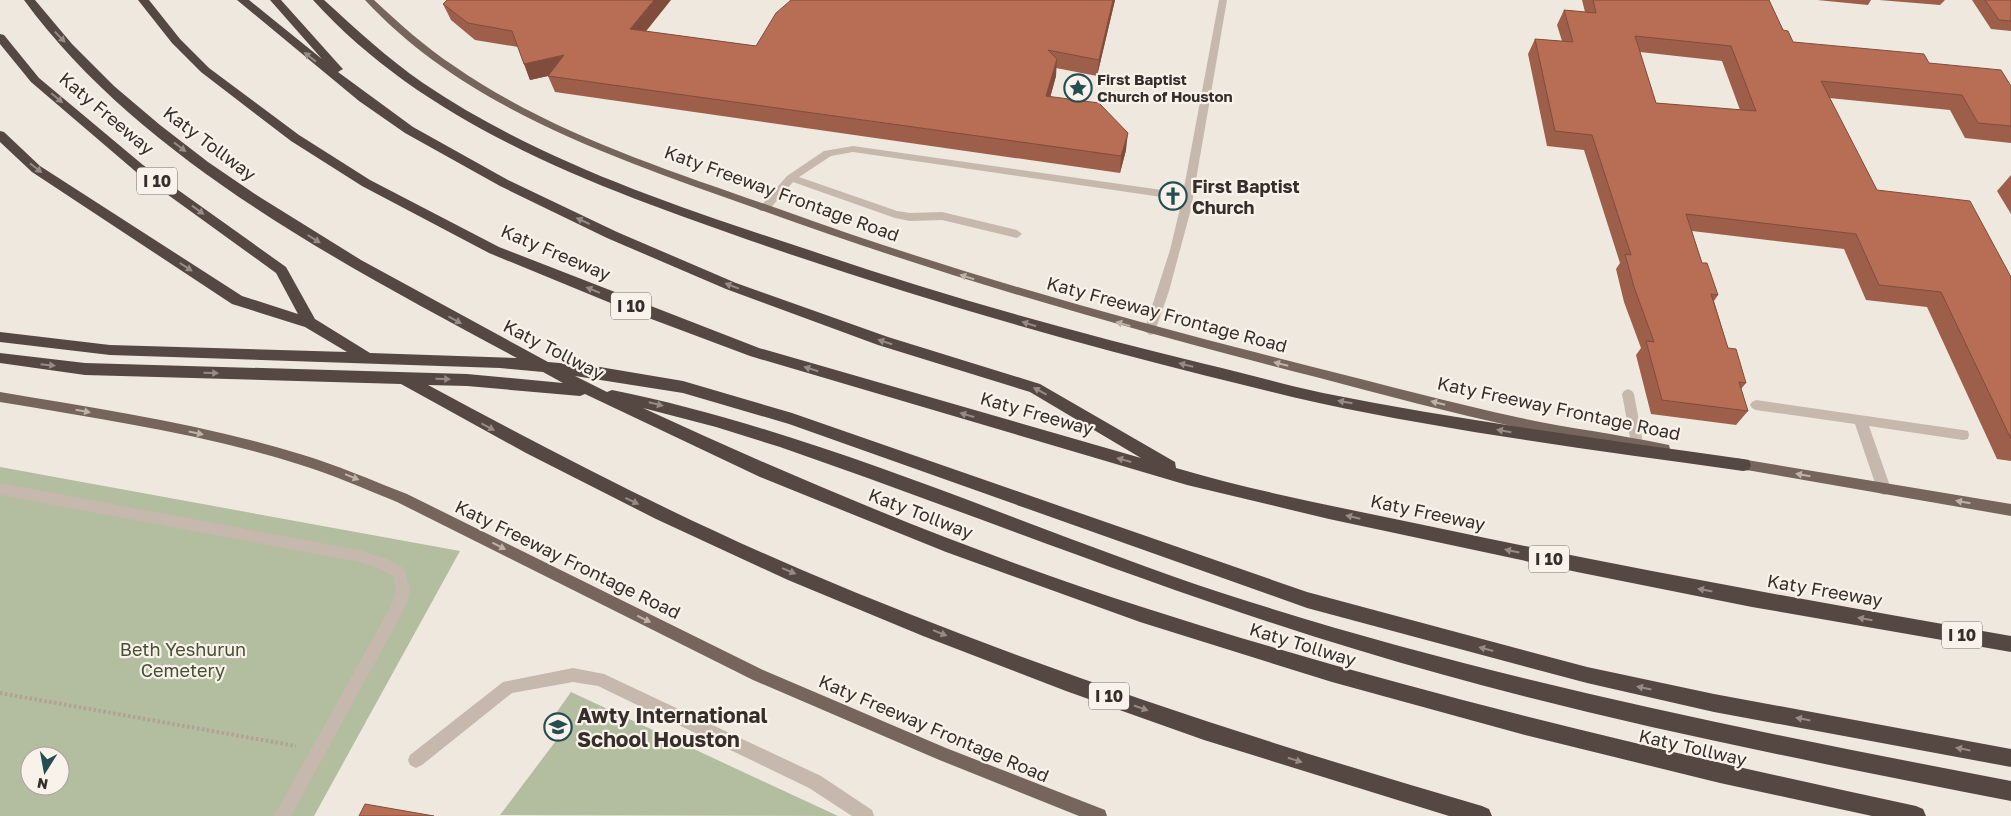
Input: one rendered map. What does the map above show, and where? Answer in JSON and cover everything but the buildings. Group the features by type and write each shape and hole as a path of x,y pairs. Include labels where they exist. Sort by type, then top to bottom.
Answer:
{"highway":[{"name":"Katy Tollway","path":"29,0 48,24 96,75 157,130 233,186 317,242 459,323 566,379 684,436 810,492 1076,592 1327,673 1458,710 1682,766 1916,816"},
{"name":"Katy Freeway","path":"143,0 176,41 205,70 295,138 366,183 440,224 494,250 635,308 755,352 1187,478 1329,512 1577,565 1752,599 2011,644"},
{"path":"242,0 362,98 409,130 457,158 612,235 731,286 883,341 1035,388 1187,478"},
{"path":"275,0 362,98"},
{"path":"318,0 340,23 397,70 437,97 511,139 649,201 848,269 1069,336 1318,397 1510,433 1743,465"},
{"name":"Katy Freeway","path":"0,37 35,80 139,168 280,270 310,323"},
{"path":"0,136 36,169 237,300 310,323"},
{"name":"I 10","path":"310,323 485,425 629,500 853,598 982,650 1244,744 1394,791 1482,816"},
{"path":"0,338 110,350 500,362 594,372 683,387 792,419 1298,597 1587,675 1714,703 2011,758"},
{"path":"0,358 94,369 505,382 559,387 645,402 736,426 782,441 1269,616 1375,647 1597,707 1736,737 2011,791"}],"main road":[{"name":"Katy Freeway Frontage Road","path":"369,0 412,41 440,62 520,110 670,174 1002,289 1150,331 1473,412 1556,430 1743,465 2011,510"},
{"name":"Katy Freeway Frontage Road","path":"0,397 148,422 205,435 342,473 402,498 758,675 943,754 1099,816"}],"street":[{"path":"1150,331 1166,287 1197,154 1223,0"},
{"path":"764,208 791,178 828,153 853,149 1187,197"},
{"path":"791,178 895,214 942,216 1017,234"},
{"path":"1628,394 1637,444"},
{"path":"1756,405 1963,435"},
{"path":"1860,420 1884,489"},
{"path":"0,489 359,556 382,563 399,572 403,590 400,606 282,816"},
{"path":"416,760 508,687 573,674 599,679 806,777 866,816"}],"path":[{"path":"0,693 302,747"}],"green space":[{"name":"Beth Yeshurun Cemetery","path":"0,467 460,551 314,816 0,816"},
{"path":"571,692 838,816 500,815 558,738 544,730"}],"place":[{"name":"First Baptist Church of Houston","path":"1078,88"},
{"name":"First Baptist Church","path":"1173,196"},
{"name":"Awty International School Houston","path":"558,727"}]}
